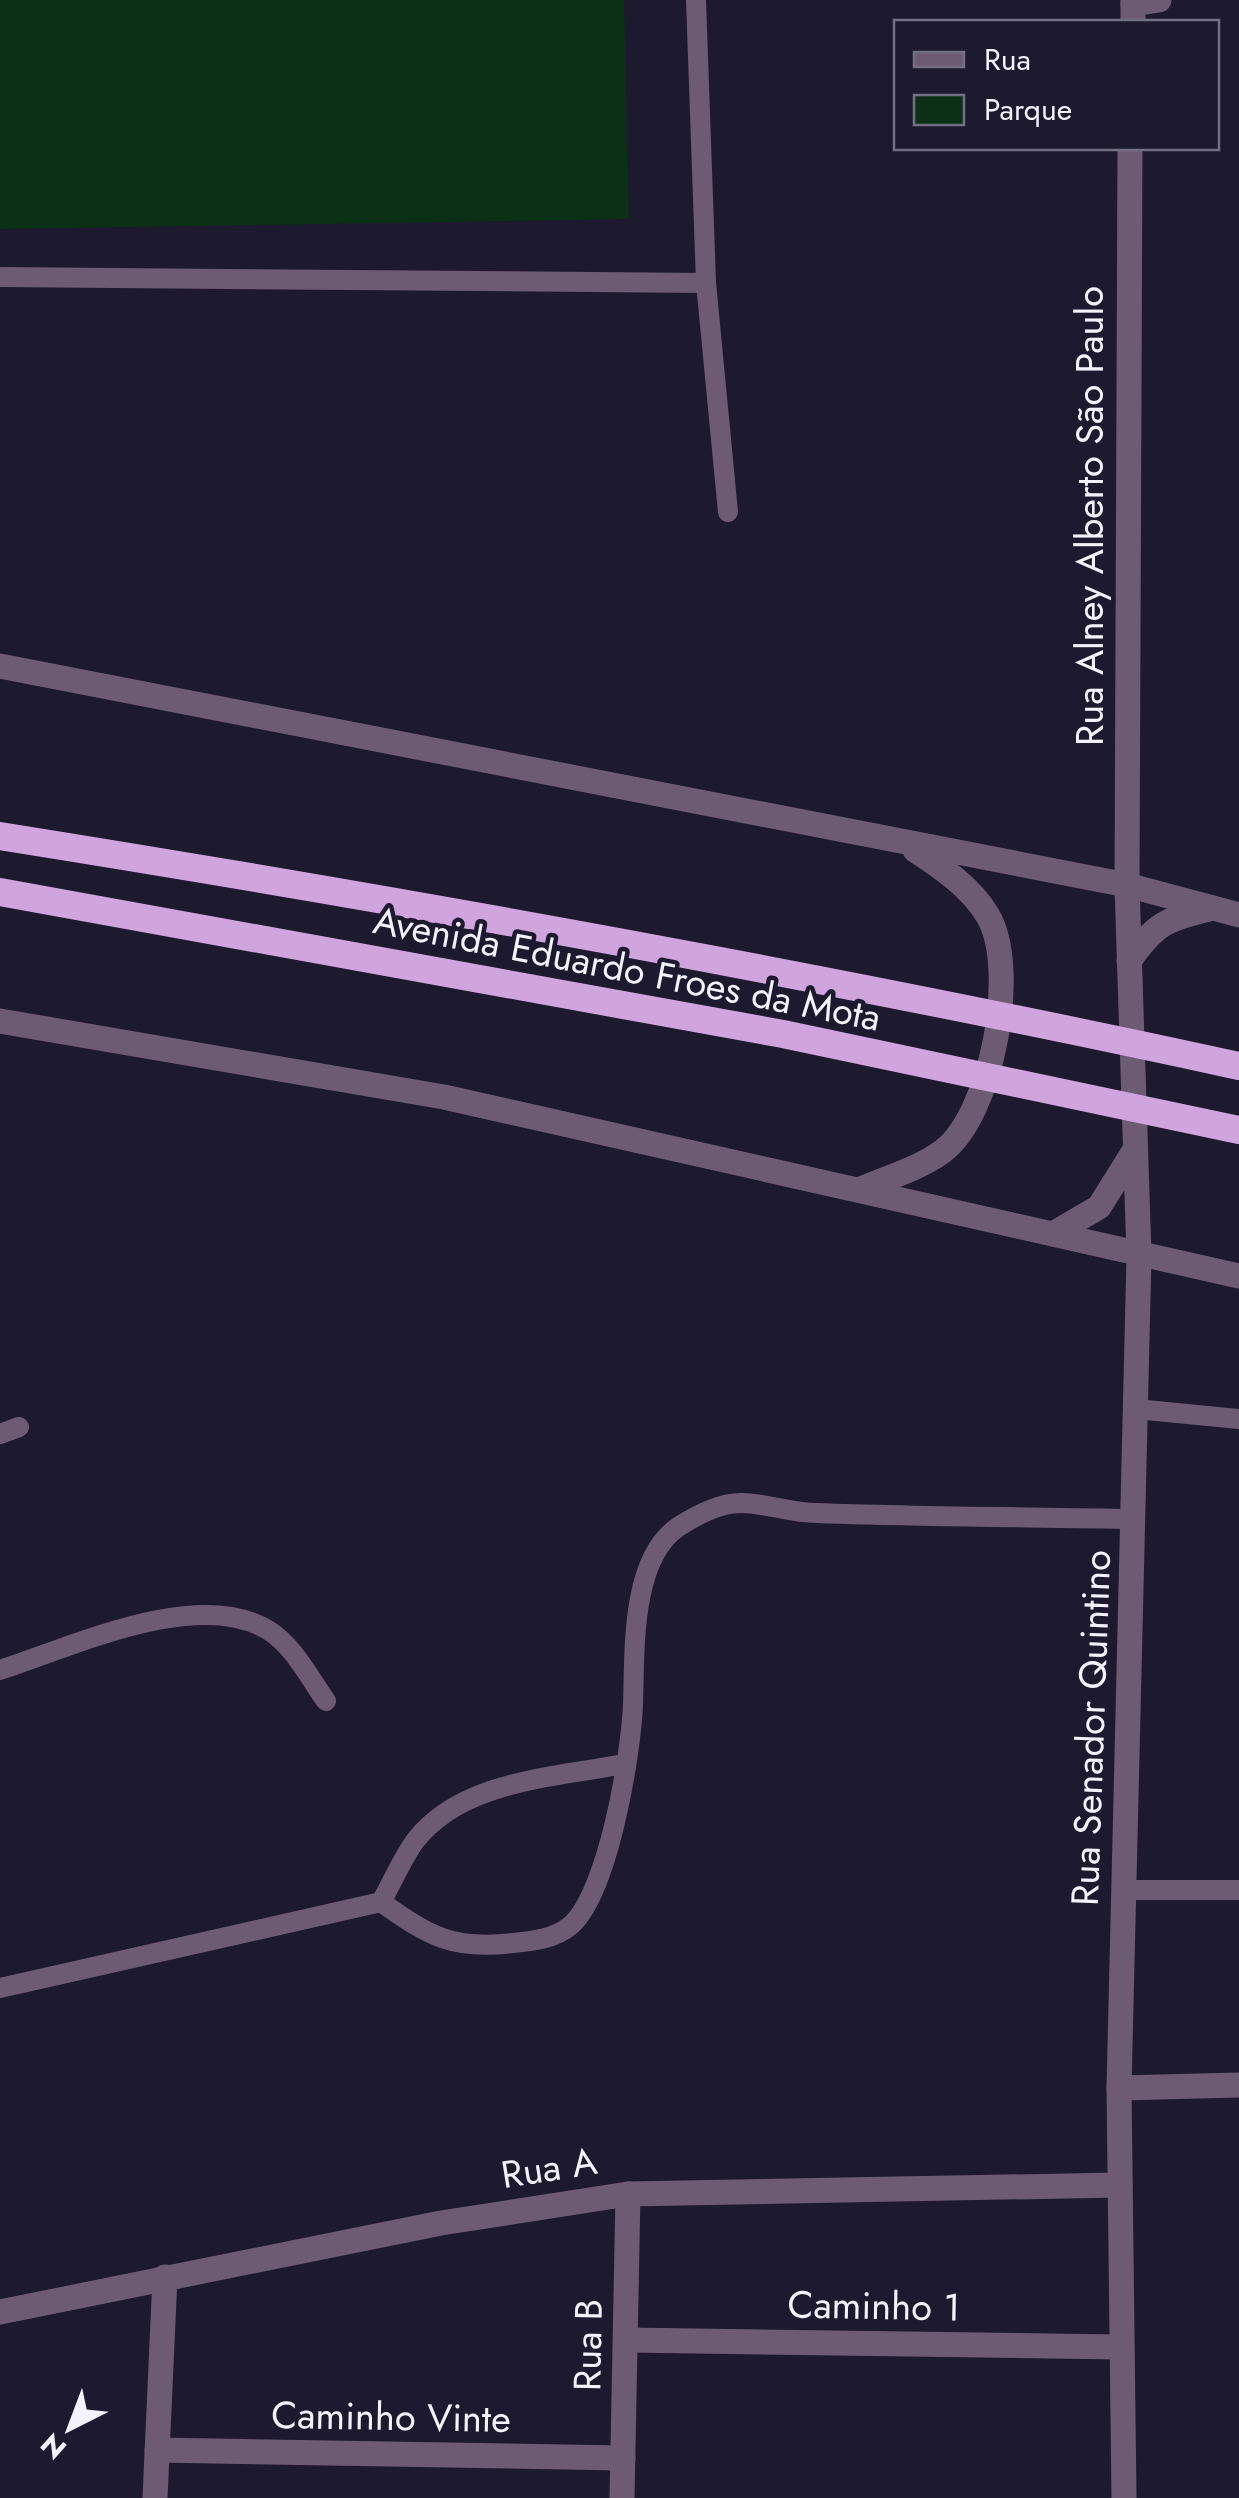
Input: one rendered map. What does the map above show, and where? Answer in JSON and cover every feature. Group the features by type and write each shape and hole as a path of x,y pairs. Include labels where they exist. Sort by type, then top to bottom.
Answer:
{"highway":[{"name":"Avenida Eduardo Froes da Mota","path":"0,836 190,866 813,981 1239,1066"},
{"name":"Avenida Eduardo Froes da Mota","path":"0,892 783,1034 1239,1130"}],"street":[{"path":"1133,9 1159,0"},
{"name":"Rua Alney Alberto São Paulo","path":"1130,150 1130,960"},
{"path":"0,666 1063,872 1226,911"},
{"path":"1063,872 1100,863 1113,853 1127,822"},
{"path":"859,1190 942,1152 969,1123 980,1099 1005,970 989,916 948,871 901,840"},
{"path":"1130,960 1148,935 1167,919 1226,911"},
{"name":"Rua Senador Quintino","path":"1124,2498 1118,2088 1139,1256 1130,960"},
{"path":"0,1021 444,1097 1239,1276"},
{"path":"1053,1234 1099,1208 1136,1149"},
{"path":"1118,2088 1239,2086"},
{"name":"Rua A","path":"0,2312 442,2224 628,2194 1120,2185"},
{"name":"Rua B","path":"622,2498 628,2194"},
{"path":"155,2498 164,2277"},
{"name":"Caminho 1","path":"627,2340 1120,2347"},
{"name":"Caminho Vinte","path":"157,2450 623,2458"}],"lane":[{"path":"696,0 706,283 728,512"},
{"path":"0,278 706,283"},
{"path":"1136,1409 1239,1419"},
{"path":"0,1988 381,1902 443,1941 475,1947 542,1940 569,1927 592,1900 606,1866 633,1708 633,1635 651,1566 658,1546 701,1513 738,1503 810,1513 1134,1519"},
{"path":"0,1670 152,1621 208,1614 244,1618 269,1630 286,1644 326,1701"},
{"path":"381,1902 414,1842 437,1818 481,1793 623,1764"},
{"path":"1124,1890 1239,1890"}],"green space":[{"path":"0,0 624,0 629,219 0,229"}]}
